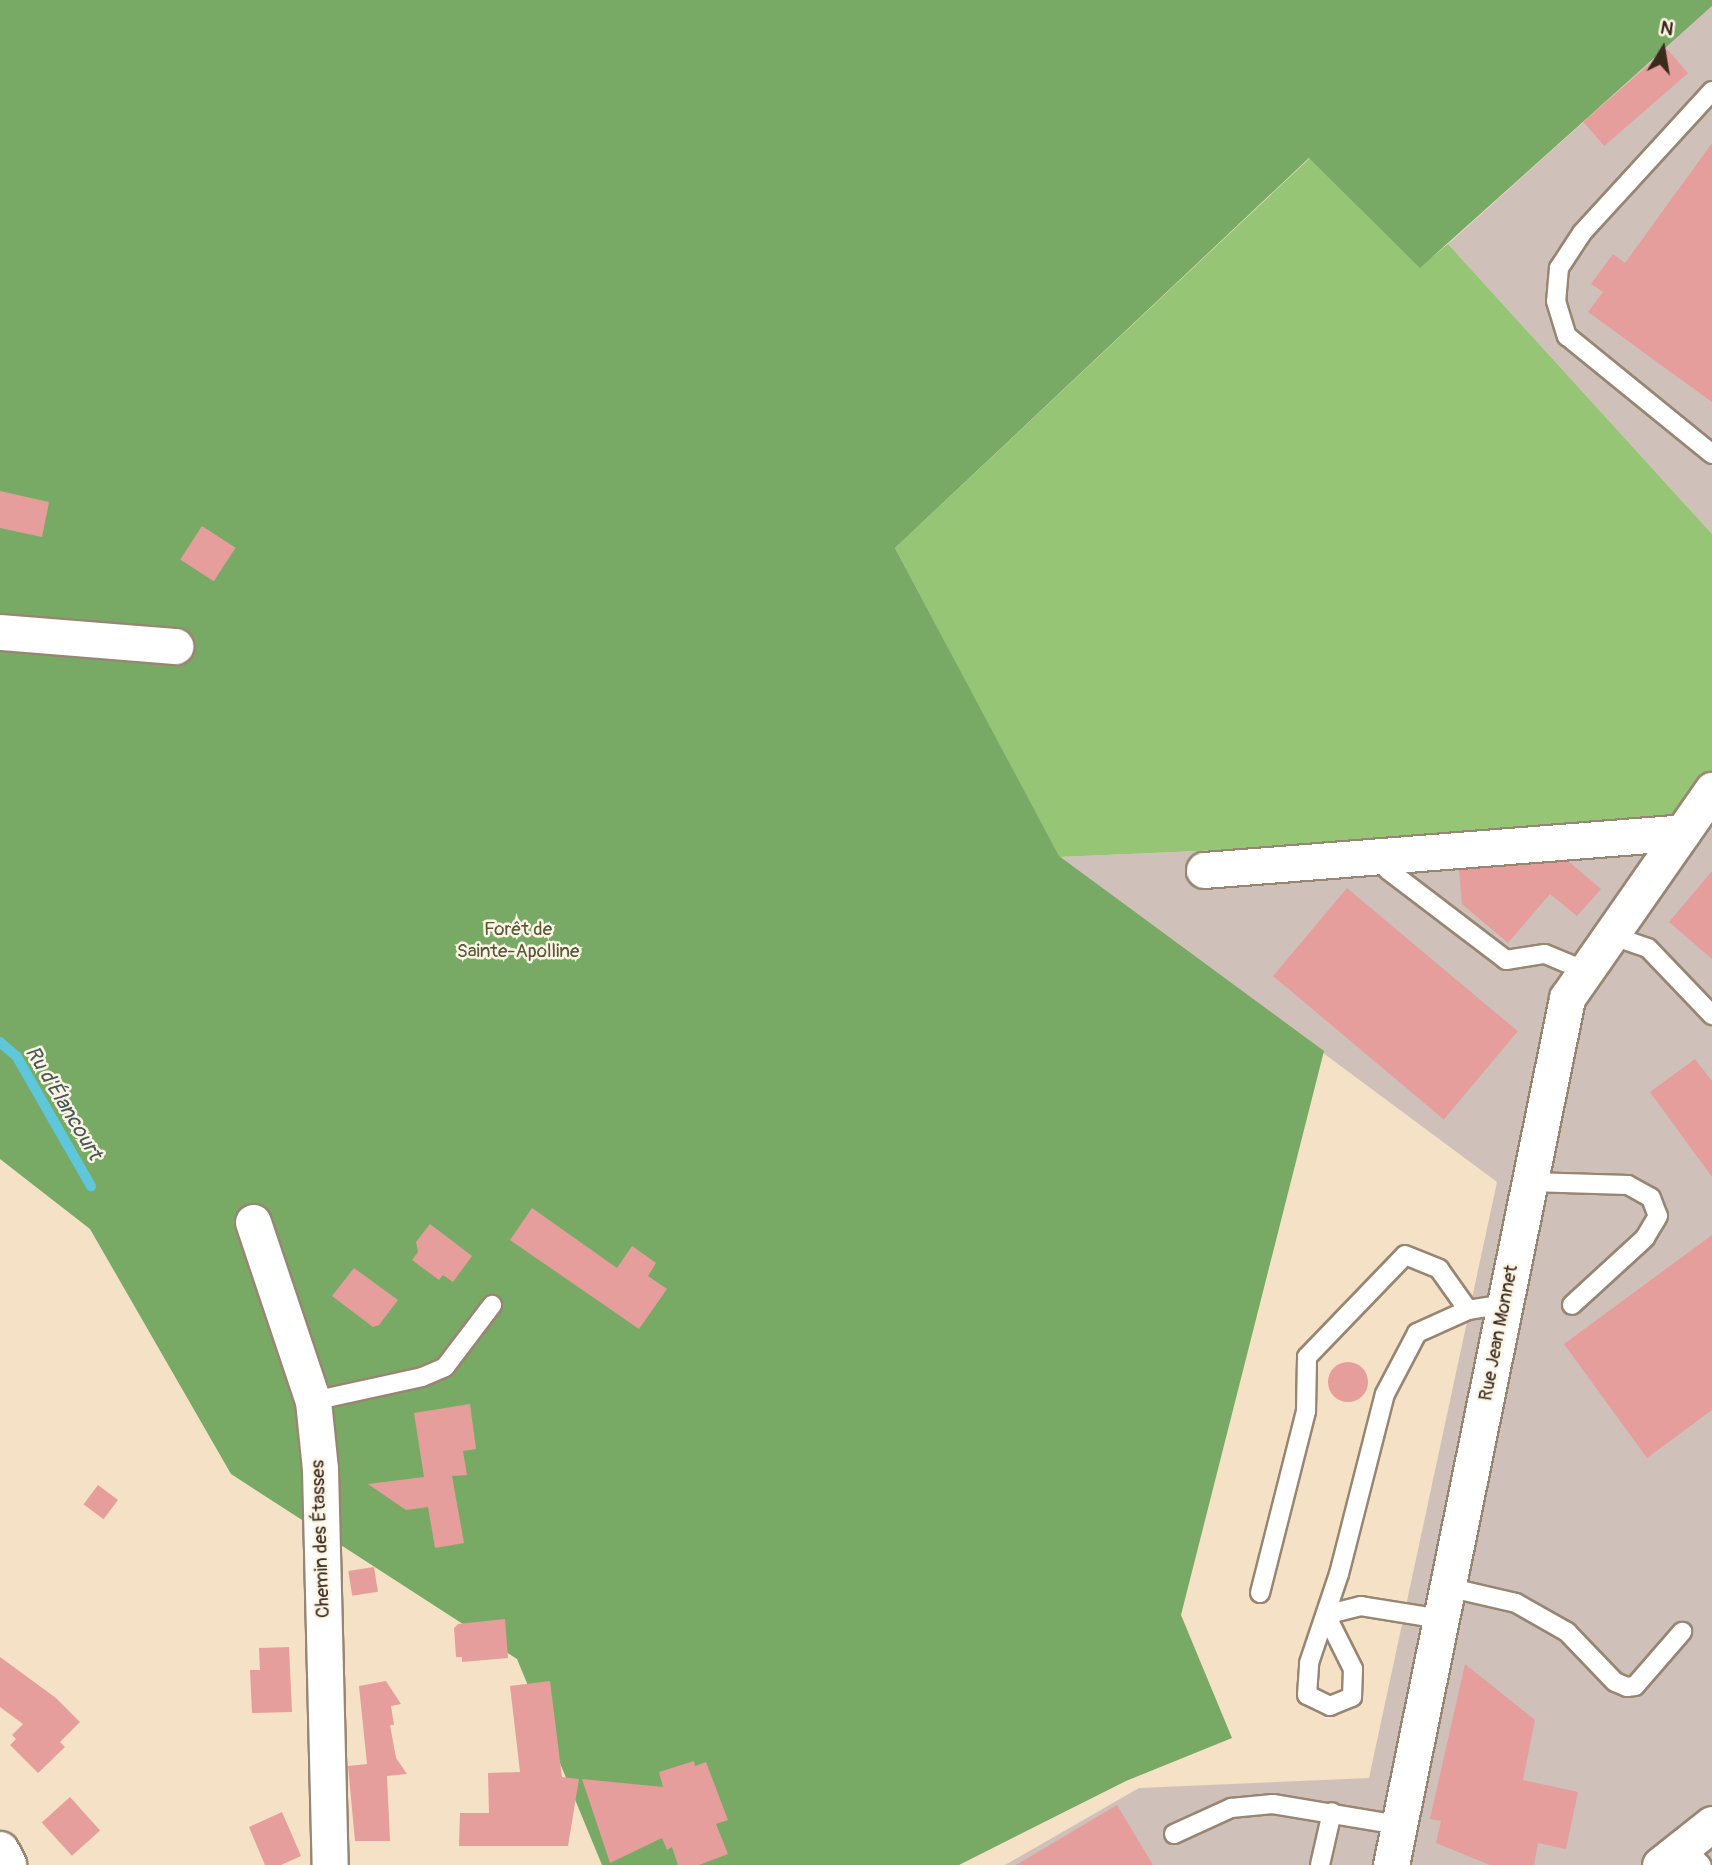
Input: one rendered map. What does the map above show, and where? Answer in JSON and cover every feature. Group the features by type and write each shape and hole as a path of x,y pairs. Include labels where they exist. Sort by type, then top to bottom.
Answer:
{"main road":[{"path":"0,1851 7,1865"}],"street":[{"path":"0,632 175,646"},
{"name":"Rue Jean Monnet","path":"1391,1865 1567,998 1712,790"},
{"path":"1204,870 1682,832"},
{"name":"Chemin des Étasses","path":"253,1222 313,1401 320,1469 330,1865"},
{"path":"1682,1859 1712,1824"}],"lane":[{"path":"1712,91 1582,233 1559,268 1556,301 1567,336 1712,454"},
{"path":"1388,870 1506,960 1545,954 1586,971"},
{"path":"1610,935 1648,948 1712,1015"},
{"path":"1530,1182 1628,1185 1651,1198 1658,1216 1645,1238 1572,1305"},
{"path":"1261,1593 1306,1411 1307,1357 1405,1255 1439,1269 1468,1310"},
{"path":"1326,1615 1353,1669 1352,1697 1330,1706 1307,1695 1309,1663 1326,1615 1385,1394 1417,1333 1468,1310 1505,1304"},
{"path":"313,1401 422,1377 445,1367 492,1305"},
{"path":"1326,1615 1361,1606 1517,1603 1567,1632 1615,1682 1627,1687 1635,1686 1682,1632"},
{"path":"1174,1834 1231,1808 1273,1804 1399,1825"},
{"path":"1320,1865 1332,1812"}],"shaded area":[{"path":"1712,6 1712,534 1448,244"},
{"path":"1712,788 1712,1865 1005,1865 1139,1788 1369,1778 1497,1182 1059,857 1681,830"}],"green space":[{"name":"Forêt de Sainte-Apolline","path":"0,0 1712,0 1712,6 1420,268 1309,158 895,548 1059,856 1324,1051 1181,1615 1232,1738 1126,1781 959,1865 602,1865 517,1659 231,1474 90,1229 0,1159"},
{"path":"1310,158 1420,267 1448,244 1712,534 1712,787 1681,830 1059,857 895,548"}],"building":[{"path":"1667,49 1688,73 1604,146 1583,122"},
{"path":"1712,143 1712,402 1588,312 1603,292 1591,284 1613,254 1625,263"},
{"path":"0,491 49,502 42,537 0,528"},
{"path":"202,526 236,548 214,581 180,560"},
{"path":"1568,861 1601,889 1577,916 1550,894 1508,943 1462,904 1459,870"},
{"path":"1712,871 1712,959 1669,922"},
{"path":"1347,888 1518,1031 1444,1119 1273,976"},
{"path":"1695,1059 1712,1081 1712,1177 1650,1092"},
{"path":"532,1208 617,1268 632,1246 656,1263 648,1276 667,1289 639,1329 510,1240"},
{"path":"430,1224 472,1256 453,1282 443,1275 439,1280 412,1260 418,1252 416,1242"},
{"path":"1712,1235 1712,1410 1647,1458 1564,1344"},
{"path":"354,1268 398,1300 379,1325 373,1327 332,1296"},
{"path":"1348,1362 1362,1368 1368,1382 1362,1396 1348,1402 1334,1396 1328,1382 1334,1368"},
{"path":"470,1404 476,1449 463,1451 467,1475 452,1476 464,1543 435,1548 428,1507 406,1510 368,1484 424,1477 414,1413"},
{"path":"98,1485 118,1500 104,1519 84,1504"},
{"path":"374,1567 378,1592 352,1596 348,1571"},
{"path":"505,1619 508,1658 462,1662 462,1657 456,1657 454,1628 458,1624"},
{"path":"289,1647 292,1712 252,1713 250,1670 260,1670 259,1648"},
{"path":"0,1657 56,1698 80,1722 60,1742 65,1747 38,1773 10,1745 16,1739 12,1735 23,1724 0,1707"},
{"path":"1465,1664 1535,1720 1523,1780 1578,1792 1566,1849 1538,1843 1534,1865 1490,1865 1436,1843 1441,1821 1430,1819"},
{"path":"386,1681 401,1704 391,1706 394,1725 390,1725 396,1758 407,1774 387,1776 390,1841 355,1841 348,1766 367,1764 359,1686"},
{"path":"550,1681 562,1777 579,1779 568,1846 459,1846 460,1813 489,1813 488,1773 520,1772 510,1686"},
{"path":"694,1761 695,1766 706,1762 728,1820 716,1824 728,1854 699,1865 678,1865 672,1847 667,1850 662,1838 610,1863 582,1779 663,1787 659,1772"},
{"path":"70,1797 100,1830 72,1856 42,1822"},
{"path":"1117,1805 1153,1865 1016,1865"},
{"path":"282,1812 301,1856 281,1865 265,1865 249,1827"}],"waterway":[{"name":"Ru d'Élancourt","path":"0,1042 17,1057 91,1186"}]}
